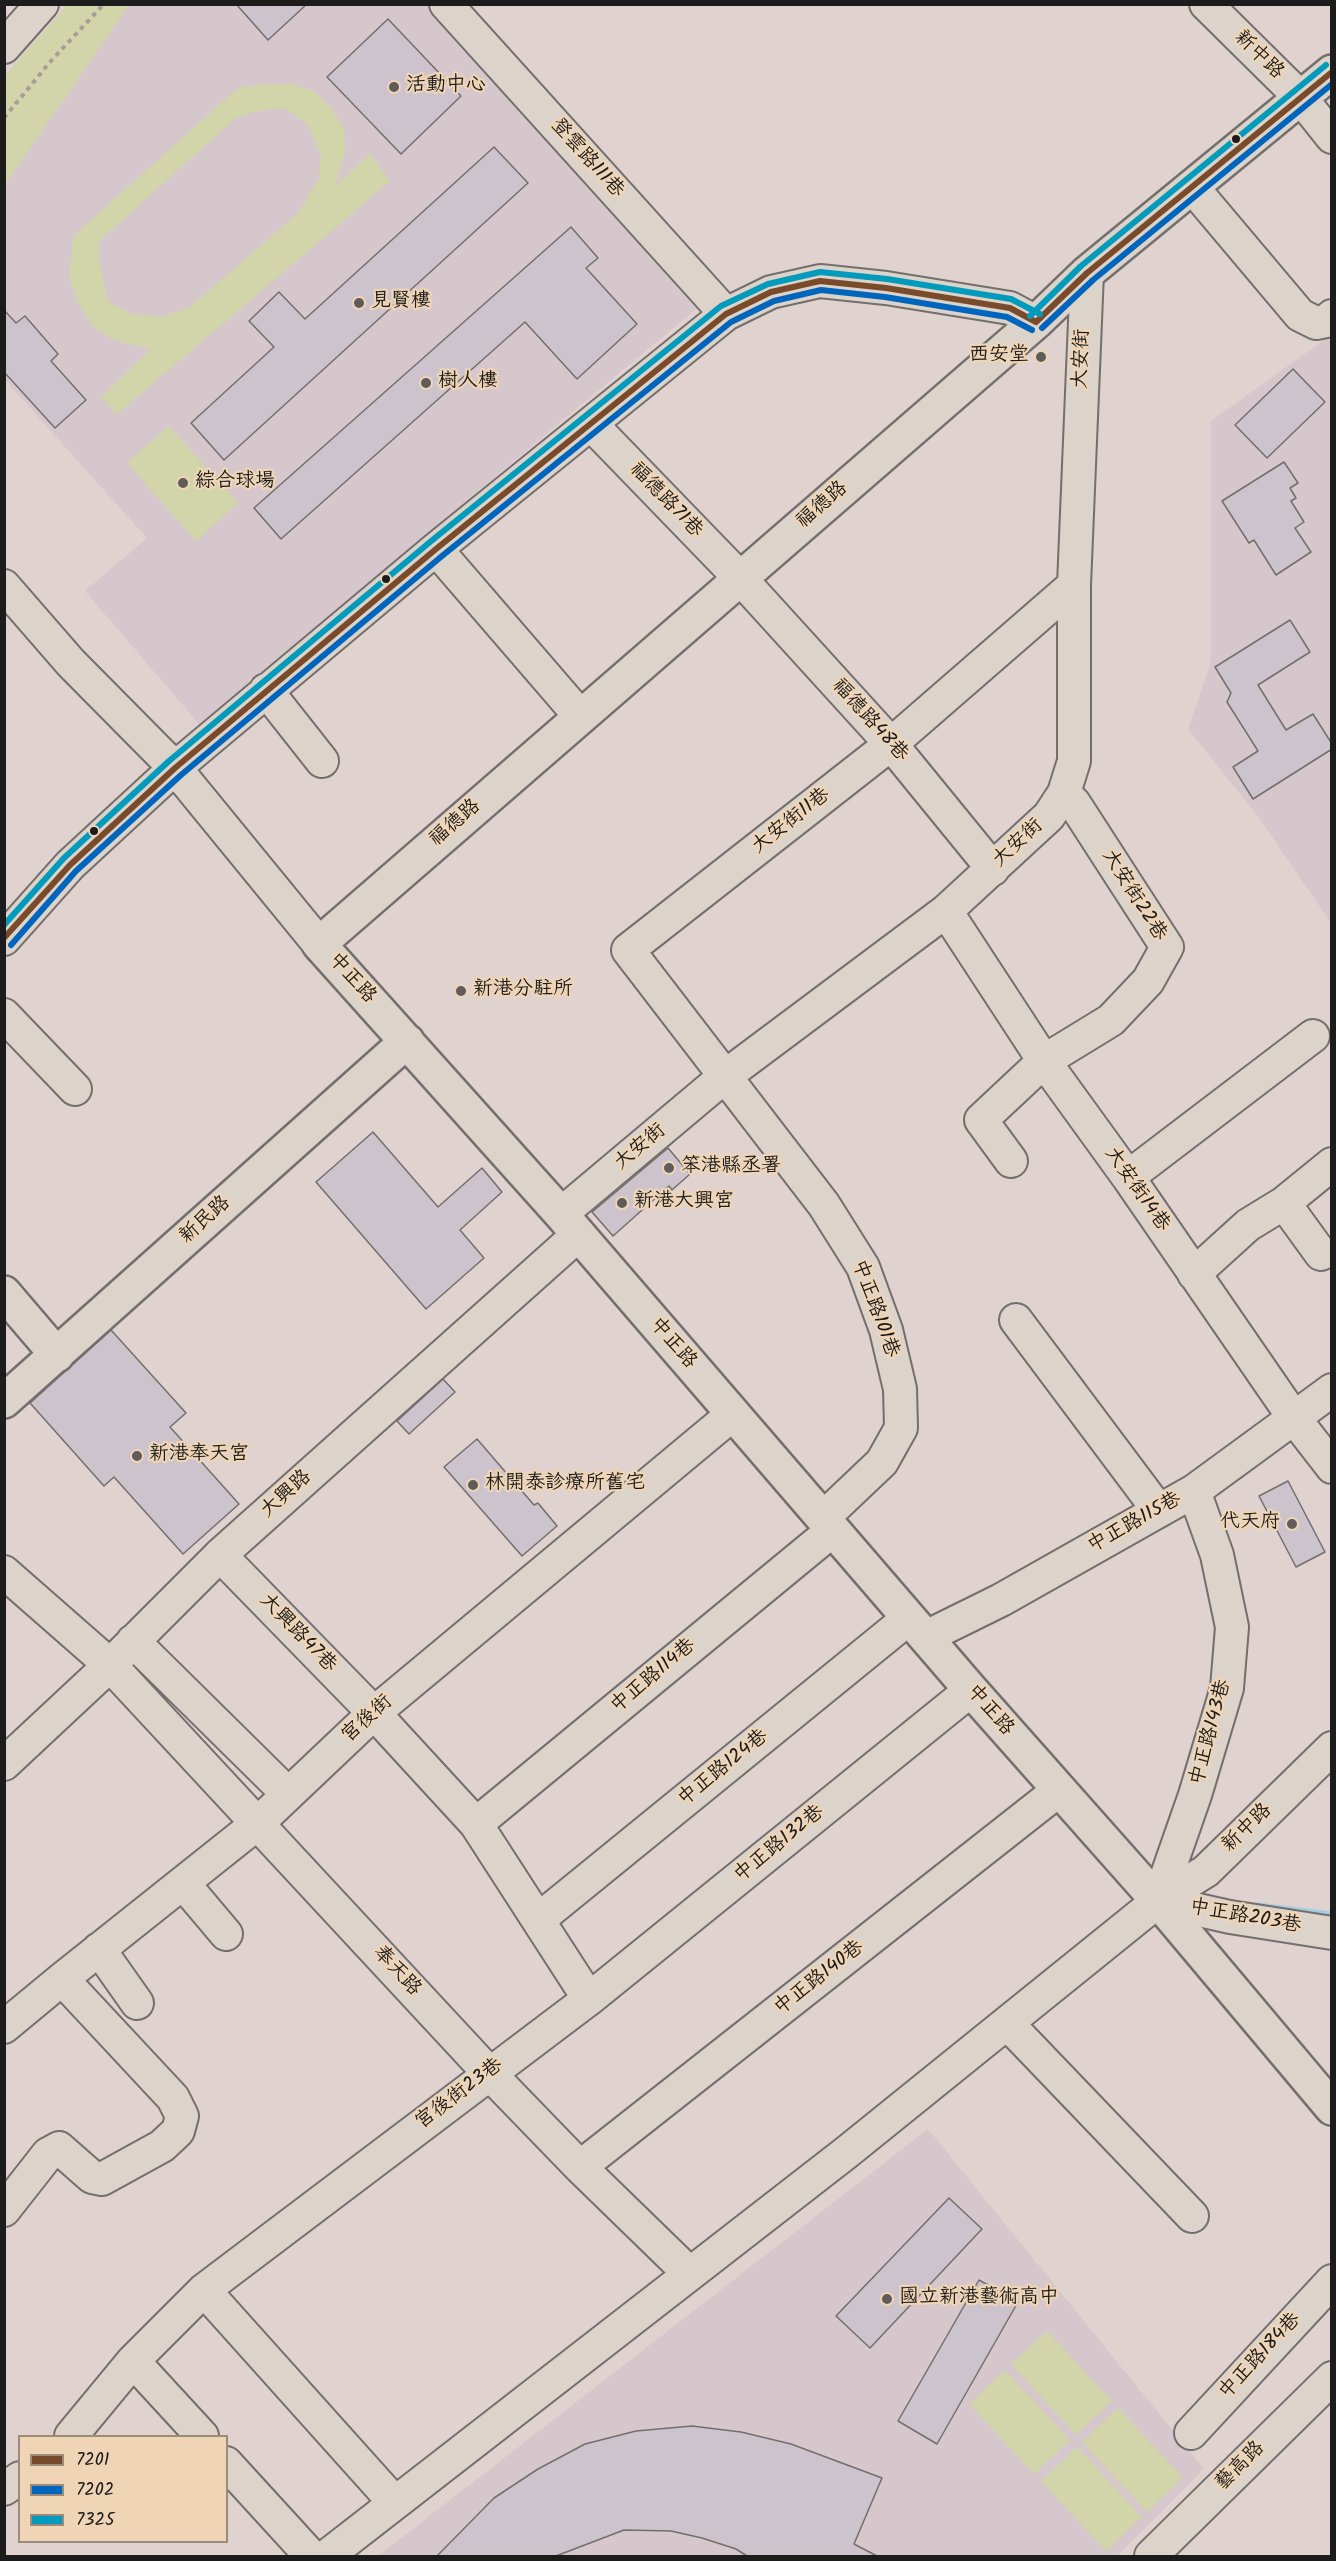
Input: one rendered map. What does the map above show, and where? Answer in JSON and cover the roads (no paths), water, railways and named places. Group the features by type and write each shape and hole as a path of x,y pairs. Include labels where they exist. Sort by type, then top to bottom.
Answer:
{"main road":[{"name":"福德路","path":"319,944 1036,322 1087,273 1332,72"},
{"name":"中正路","path":"319,944 570,1225 970,1690 1158,1901 1332,2108"},
{"name":"新民路","path":"4,1401 407,1041"},
{"path":"4,1293 57,1354"}],"street":[{"name":"登雲路111巷","path":"446,4 726,314"},
{"name":"新中路","path":"1206,4 1300,97 1332,137"},
{"path":"1193,188 1300,315 1316,323 1326,321 1332,316"},
{"name":"大安街","path":"570,1225 724,1077 946,911 1048,816 1064,793 1074,760 1074,585 1087,273"},
{"path":"4,939 70,865 175,768 436,549 726,314 771,292 820,281 886,288 1010,308 1036,322"},
{"name":"福德路71巷","path":"591,424 740,578"},
{"path":"436,549 580,716"},
{"name":"福德路48巷","path":"740,578 891,744 993,868"},
{"name":"大安街11巷","path":"724,1077 628,950 891,744 1074,585"},
{"name":"中正路","path":"4,586 71,663 175,768 319,944"},
{"path":"266,690 322,761"},
{"name":"大安街22巷","path":"1044,1061 1111,1020 1148,981 1167,947 1074,803 1064,793"},
{"name":"大安街14巷","path":"946,911 1044,1061 1128,1177 1294,1418 1332,1467"},
{"path":"4,1016 75,1089"},
{"path":"1128,1177 1313,1036"},
{"path":"1011,1161 981,1120 1044,1061"},
{"name":"中正路101巷","path":"724,1077 824,1205 863,1267 886,1330 900,1389 901,1428 882,1462 828,1524"},
{"path":"1194,1274 1248,1225 1284,1203 1332,1164"},
{"path":"1284,1203 1321,1254"},
{"name":"大興路","path":"6,1758 110,1665 220,1555 570,1225"},
{"path":"1016,1320 1159,1511"},
{"name":"中正路115巷","path":"917,1627 1001,1600 1159,1511 1194,1491 1332,1390"},
{"name":"宮後街","path":"4,2027 258,1823 374,1713 733,1414"},
{"name":"中正路143巷","path":"1158,1901 1195,1795 1227,1688 1232,1627 1217,1555 1194,1491"},
{"name":"中正路114巷","path":"476,1824 828,1524"},
{"name":"大興路47巷","path":"220,1555 374,1713"},
{"name":"奉天路","path":"4,1572 110,1665 489,2073 580,2167 689,2273"},
{"name":"中正路124巷","path":"538,1920 917,1627"},
{"path":"133,1641 288,1794"},
{"name":"中正路132巷","path":"589,1999 970,1690"},
{"path":"374,1713 476,1824 589,1999"},
{"name":"新中路","path":"327,2556 856,2145 1158,1901 1206,1871 1332,1748"},
{"name":"中正路140巷","path":"580,2167 1059,1790"},
{"path":"183,1883 226,1934"},
{"name":"中正路203巷","path":"1158,1901 1230,1917 1332,1933"},
{"path":"99,1949 137,2003"},
{"path":"4,2210 48,2154 59,2148 92,2177 102,2179 162,2146 178,2132 182,2115 173,2098 62,1979"},
{"name":"宮後街23巷","path":"72,2435 134,2361 204,2290 589,1999"},
{"path":"1007,2023 1192,2216"},
{"name":"中正路184巷","path":"1191,2433 1332,2282"},
{"path":"204,2290 395,2503"},
{"path":"134,2361 201,2435"},
{"name":"藝高路","path":"1151,2556 1332,2378"},
{"path":"228,2465 311,2556"},
{"path":"4,2489 18,2479"}],"waterway":[{"path":"1258,1906 1332,1915"}],"place":[{"name":"活動中心","path":"394,87"},
{"name":"見賢樓","path":"359,303"},
{"name":"西安堂","path":"1041,357"},
{"name":"樹人樓","path":"426,383"},
{"name":"綜合球場","path":"183,483"},
{"name":"新港分駐所","path":"461,991"},
{"name":"笨港縣丞署","path":"669,1168"},
{"name":"新港大興宮","path":"622,1203"},
{"name":"新港奉天宮","path":"137,1456"},
{"name":"林開泰診療所舊宅","path":"473,1485"},
{"name":"代天府","path":"1292,1524"},
{"name":"國立新港藝術高中","path":"887,2299"}]}
